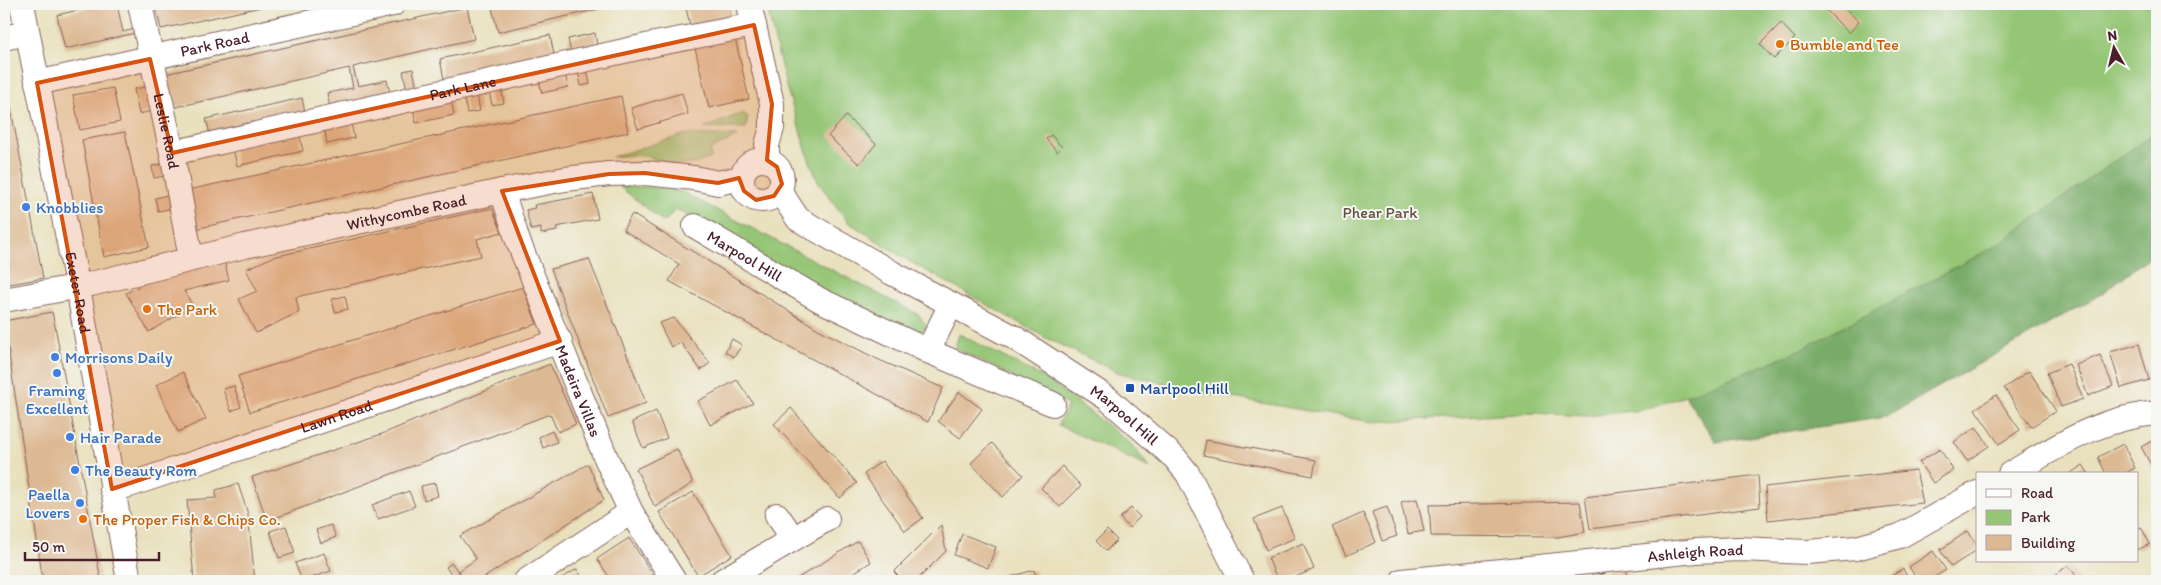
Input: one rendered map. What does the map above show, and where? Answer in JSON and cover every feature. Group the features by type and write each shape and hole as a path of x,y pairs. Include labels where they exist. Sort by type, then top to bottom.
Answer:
{"street":[{"name":"Exeter Road","path":"22,4 77,287 130,581"},
{"name":"Leslie Road","path":"140,4 150,59 172,153 191,259"},
{"name":"Park Road","path":"37,83 393,4"},
{"path":"751,14 772,104 772,128 767,145 768,160 777,167 781,174 782,184 774,196 766,200 756,200 744,191 742,178 744,170 750,164 768,160"},
{"name":"Park Lane","path":"172,153 655,44 751,14"},
{"path":"4,38 28,33"},
{"name":"Withycombe Road","path":"4,300 77,287 191,259 565,179 609,174 645,173 694,178 718,183 742,178"},
{"name":"Marpool Hill","path":"779,190 798,219 829,238 1015,338 1068,370 1107,398 1175,458 1188,474 1242,581"},
{"name":"Madeira Villas","path":"502,191 518,240 560,341 584,406 631,512 674,581"},
{"name":"Marpool Hill","path":"695,226 820,300 928,351 1053,404"},
{"path":"928,351 951,304"},
{"name":"Lawn Road","path":"112,489 126,486 560,341"},
{"path":"2013,472 2077,435 2106,422 2157,413"},
{"name":"Ashleigh Road","path":"1402,581 1696,551 1739,549 1807,552 1856,548 1900,536 1976,494"},
{"path":"526,581 631,512"},
{"path":"777,515 793,538"},
{"path":"722,581 827,519"}],"highlighted area":[{"path":"754,25 772,104 767,160 777,167 782,184 774,196 756,200 744,191 739,178 718,183 645,173 609,174 502,191 560,341 112,489 37,83 150,59 172,153"}],"green space":[{"name":"Phear Park","path":"766,4 2157,4 2157,148 1914,307 1716,386 1642,410 1587,416 1535,413 1372,422 1210,394 1120,373 1048,339 909,261 848,222 818,182 808,156 786,86"},
{"path":"743,113 748,117 746,128 704,128"},
{"path":"2157,131 2157,251 2101,294 1886,417 1716,442 1685,396 1792,354 1994,247"},
{"path":"686,134 738,136 710,150 711,158 694,164 671,165 649,157 636,155 612,157"},
{"path":"619,186 667,188 682,192 919,315 927,327 913,337 831,298 676,209 664,222"},
{"path":"959,334 1048,380 1130,443 1150,468 1058,425 1068,405 955,348"}],"building":[{"path":"104,4 117,4 123,32 139,28 140,32 65,49 57,15"},
{"path":"155,4 270,4 270,5 161,29"},
{"path":"491,4 616,4 616,5 498,32"},
{"path":"685,4 728,4 732,20 691,29"},
{"path":"1719,4 1732,4 1726,11"},
{"path":"1832,4 1841,4 1859,22 1849,33 1826,10"},
{"path":"467,7 474,39 353,67 358,86 387,80 391,98 331,112 327,93 353,88 349,68 172,108 165,74"},
{"path":"1781,23 1795,38 1774,59 1760,44"},
{"path":"595,33 598,52 572,58 568,39"},
{"path":"550,35 555,60 445,84 440,59"},
{"path":"735,38 749,99 709,108 695,48"},
{"path":"413,69 418,93 408,95 403,71"},
{"path":"587,69 590,84 581,86 578,71"},
{"path":"4,72 43,278 4,285"},
{"path":"565,74 568,87 542,93 539,80"},
{"path":"152,86 156,110 139,114 134,89"},
{"path":"113,88 120,122 80,130 73,95"},
{"path":"501,88 504,103 492,105 489,91"},
{"path":"682,93 688,114 638,129 631,108"},
{"path":"477,94 480,111 467,113 464,97"},
{"path":"621,96 628,132 195,229 188,190"},
{"path":"302,98 306,117 211,138 206,119"},
{"path":"451,100 454,115 416,123 413,108"},
{"path":"846,116 876,144 859,164 828,136"},
{"path":"351,122 354,138 327,144 324,127"},
{"path":"125,132 149,247 104,257 82,140"},
{"path":"299,133 303,151 237,166 233,148"},
{"path":"1051,135 1062,147 1057,152 1046,139"},
{"path":"167,163 169,175 154,178 152,166"},
{"path":"172,194 175,208 158,211 155,198"},
{"path":"593,194 598,219 556,227 557,231 541,234 541,228 531,230 526,210 535,208 534,205"},
{"path":"492,208 502,232 477,239 481,256 296,297 299,312 256,333 239,299 257,291 246,269 273,257"},
{"path":"632,214 818,329 877,359 943,388 928,422 669,281 679,264 623,230"},
{"path":"589,259 646,403 608,418 551,269"},
{"path":"224,260 229,280 184,291 193,306 149,332 126,293 151,280"},
{"path":"523,287 537,324 250,412 238,376"},
{"path":"345,296 348,309 335,312 332,299"},
{"path":"52,312 101,581 43,581 4,321"},
{"path":"674,318 710,363 701,370 681,343 671,347 659,323"},
{"path":"732,339 742,345 734,357 725,352"},
{"path":"2139,344 2149,380 2121,388 2110,352"},
{"path":"2157,349 2157,367 2152,350"},
{"path":"2100,355 2113,386 2088,396 2076,365"},
{"path":"550,364 576,424 558,432 550,414 267,521 252,477 382,434"},
{"path":"2069,364 2083,399 2061,407 2047,373"},
{"path":"2029,371 2056,411 2031,427 2004,388"},
{"path":"183,372 206,419 178,432 156,385"},
{"path":"737,380 753,403 710,425 698,401"},
{"path":"234,386 241,407 231,411 223,389"},
{"path":"959,392 982,409 960,438 938,421"},
{"path":"1996,395 2020,430 1999,444 1975,409"},
{"path":"791,408 857,483 840,498 774,424"},
{"path":"656,411 667,438 643,448 632,422"},
{"path":"1976,427 1989,446 1967,461 1954,442"},
{"path":"552,431 557,442 543,448 539,437"},
{"path":"2157,438 2157,469 2154,470 2141,447"},
{"path":"1206,440 1316,460 1313,476 1203,455"},
{"path":"992,443 1023,475 1003,497 971,463"},
{"path":"2123,444 2135,468 2128,472 2105,472 2098,457"},
{"path":"677,449 693,483 655,507 636,469"},
{"path":"1940,449 1953,470 1933,483 1919,462"},
{"path":"882,461 923,518 905,531 864,474"},
{"path":"588,464 604,500 479,581 466,581 459,571 476,559 460,536"},
{"path":"2083,465 2088,472 2072,472"},
{"path":"1062,466 1081,486 1060,507 1041,488"},
{"path":"1916,470 1923,503 1768,520 1765,487"},
{"path":"1758,475 1760,507 1590,529 1585,497"},
{"path":"435,483 438,496 424,500 421,486"},
{"path":"238,484 248,514 255,581 194,581 187,500 216,498 216,490"},
{"path":"409,491 415,506 378,519 372,505"},
{"path":"693,492 732,555 698,576 659,512"},
{"path":"1417,499 1424,531 1408,534 1401,502"},
{"path":"1580,502 1585,532 1558,537 1431,536 1429,505"},
{"path":"1387,507 1397,536 1382,541 1372,512"},
{"path":"1131,508 1140,517 1129,528 1120,518"},
{"path":"1282,508 1295,538 1266,550 1254,519"},
{"path":"1363,513 1376,542 1346,556 1332,527"},
{"path":"331,525 336,537 321,543 316,530"},
{"path":"941,525 946,551 916,581 903,581 894,572"},
{"path":"286,526 295,553 279,558 270,531"},
{"path":"2141,527 2150,544 2138,550 2138,528"},
{"path":"1107,530 1117,540 1106,551 1096,541"},
{"path":"1968,531 1976,543 1976,551 1951,567 1940,550"},
{"path":"962,534 996,547 988,568 954,555"},
{"path":"629,538 657,581 612,581 597,559"},
{"path":"858,541 871,562 840,581 793,581"},
{"path":"1303,543 1314,569 1286,581 1278,581 1268,558"},
{"path":"1933,551 1946,570 1928,581 1918,581 1909,567"},
{"path":"324,553 331,571 302,581 295,563"},
{"path":"452,563 465,581 455,581 446,567"},
{"path":"2068,565 2080,581 2048,581"},
{"path":"1625,566 1630,581 1583,581"},
{"path":"577,569 584,581 557,581"},
{"path":"1903,569 1910,581 1883,581"},
{"path":"1034,570 1038,581 1008,581 1007,578"},
{"path":"1206,577 1208,581 1196,581"}],"place":[{"name":"Bumble and Tee","path":"1780,44"},
{"name":"Knobblies","path":"26,207"},
{"name":"The Park","path":"147,309"},
{"name":"Morrisons Daily","path":"55,357"},
{"name":"Framing Excellent","path":"57,373"},
{"name":"Marlpool Hill","path":"1130,388"},
{"name":"Hair Parade","path":"70,437"},
{"name":"The Beauty Rom","path":"75,470"},
{"name":"Paella Lovers","path":"80,503"},
{"name":"The Proper Fish & Chips Co.","path":"83,519"}]}
